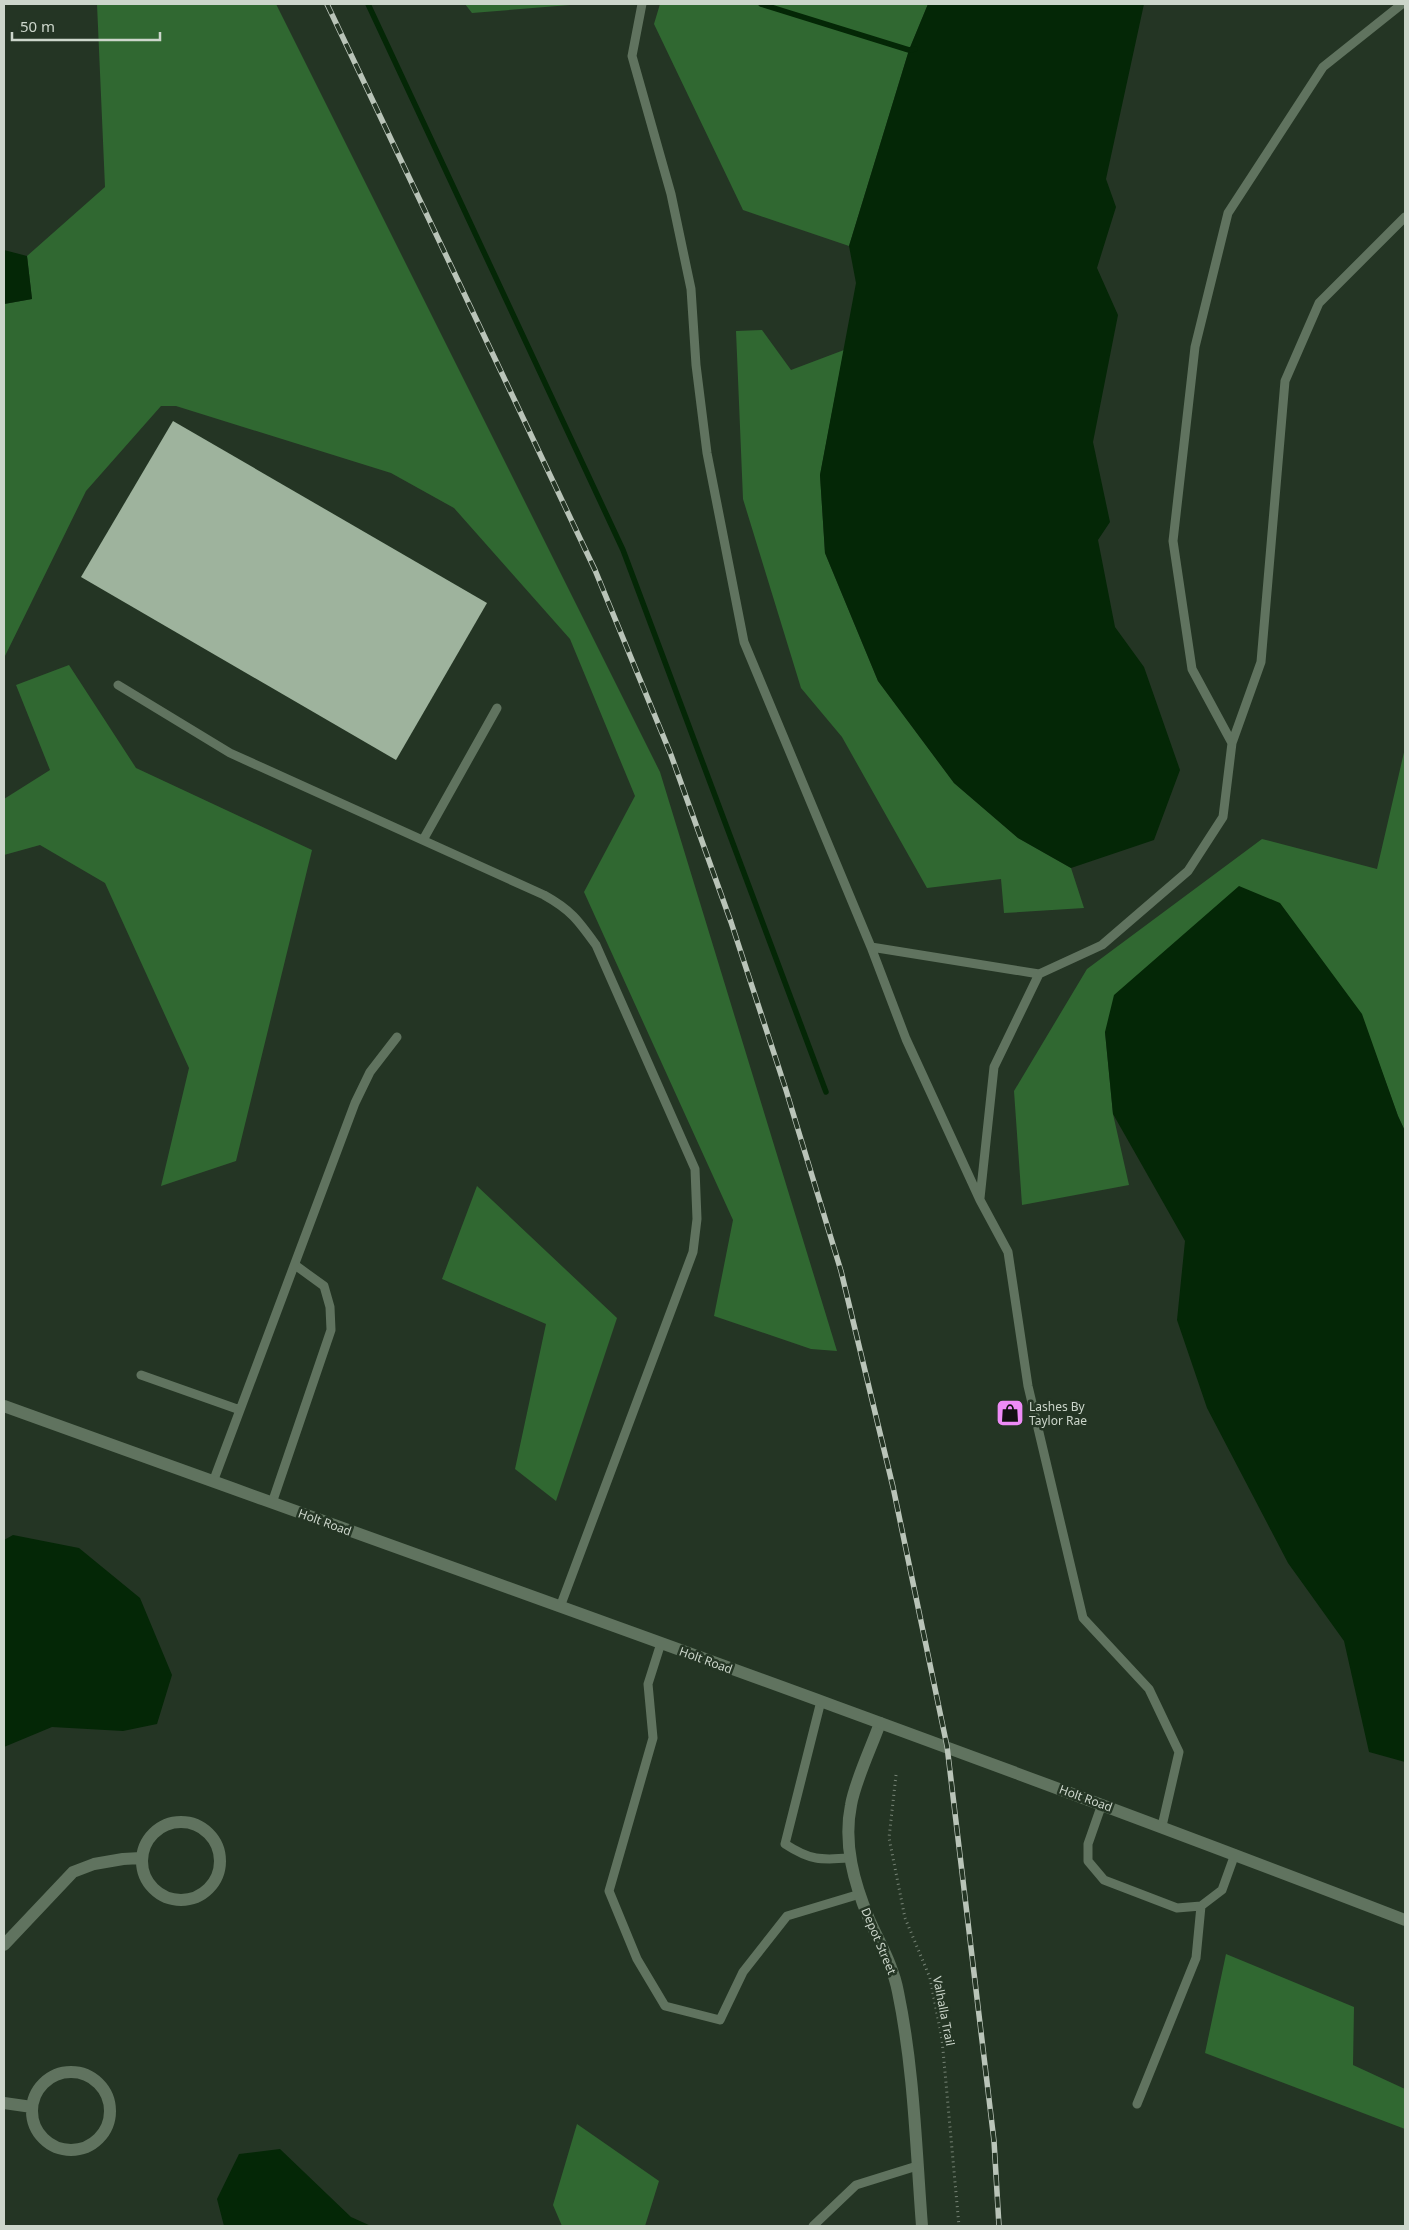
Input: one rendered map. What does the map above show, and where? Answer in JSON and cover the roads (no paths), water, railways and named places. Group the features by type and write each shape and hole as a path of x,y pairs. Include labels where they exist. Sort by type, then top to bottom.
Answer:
{"main road":[{"name":"Holt Road","path":"4,1406 1162,1826 1405,1920"},
{"name":"Depot Street","path":"880,1723 851,1804 848,1834 853,1874 870,1919 891,1964 898,1992 906,2038 922,2226"},
{"path":"183,1822 196,1825 216,1844 220,1859 215,1881 206,1892 195,1898 171,1900 158,1893 148,1883 143,1874 141,1858 147,1842 155,1832 166,1825 183,1822"},
{"path":"4,1946 73,1872 94,1864 141,1858"},
{"path":"65,2072 78,2072 90,2076 101,2084 108,2095 111,2108 110,2121 100,2137 84,2148 71,2150 58,2148 47,2142 38,2132 33,2120 32,2107 35,2094 42,2084 53,2076 65,2072"},
{"path":"4,2103 32,2107"}],"lane":[{"path":"642,4 632,56 671,194 692,289 696,366 707,453 744,642 871,947 906,1039 980,1200 1008,1252 1028,1386 1083,1618 1149,1688 1180,1752 1162,1826"},
{"path":"1232,743 1192,669 1173,541 1195,347 1228,213 1323,67 1402,4"},
{"path":"871,947 1039,974 1102,945 1188,871 1222,817 1232,743 1261,662 1285,381 1319,303 1405,217"},
{"path":"118,686 230,753 544,895 565,907 576,918 596,945 695,1169 697,1219 693,1252 560,1607"},
{"path":"423,840 497,708"},
{"path":"980,1200 994,1067 1039,974"},
{"path":"213,1482 355,1103 370,1072 397,1037"},
{"path":"272,1503 331,1330 330,1308 324,1286 295,1264"},
{"path":"141,1375 240,1410"},
{"path":"661,1643 648,1684 653,1738 609,1891 638,1959 665,2006 720,2020 743,1972 787,1916 860,1894"},
{"path":"821,1701 784,1844 799,1853 818,1860 851,1858"},
{"path":"1102,1804 1088,1844 1088,1861 1104,1880 1177,1908 1201,1906 1222,1890 1235,1854"},
{"path":"1137,2104 1196,1958 1201,1906"},
{"path":"814,2226 856,2186 917,2166"}],"waterway":[{"path":"368,4 623,550 826,1092"},
{"path":"761,4 909,50 915,49"}],"railway":[{"path":"327,4 595,570 671,755 731,922 786,1090 841,1271 893,1487 947,1746 994,2141 999,2226"}],"place":[{"name":"Lashes By Taylor Rae","path":"1010,1413"}]}
